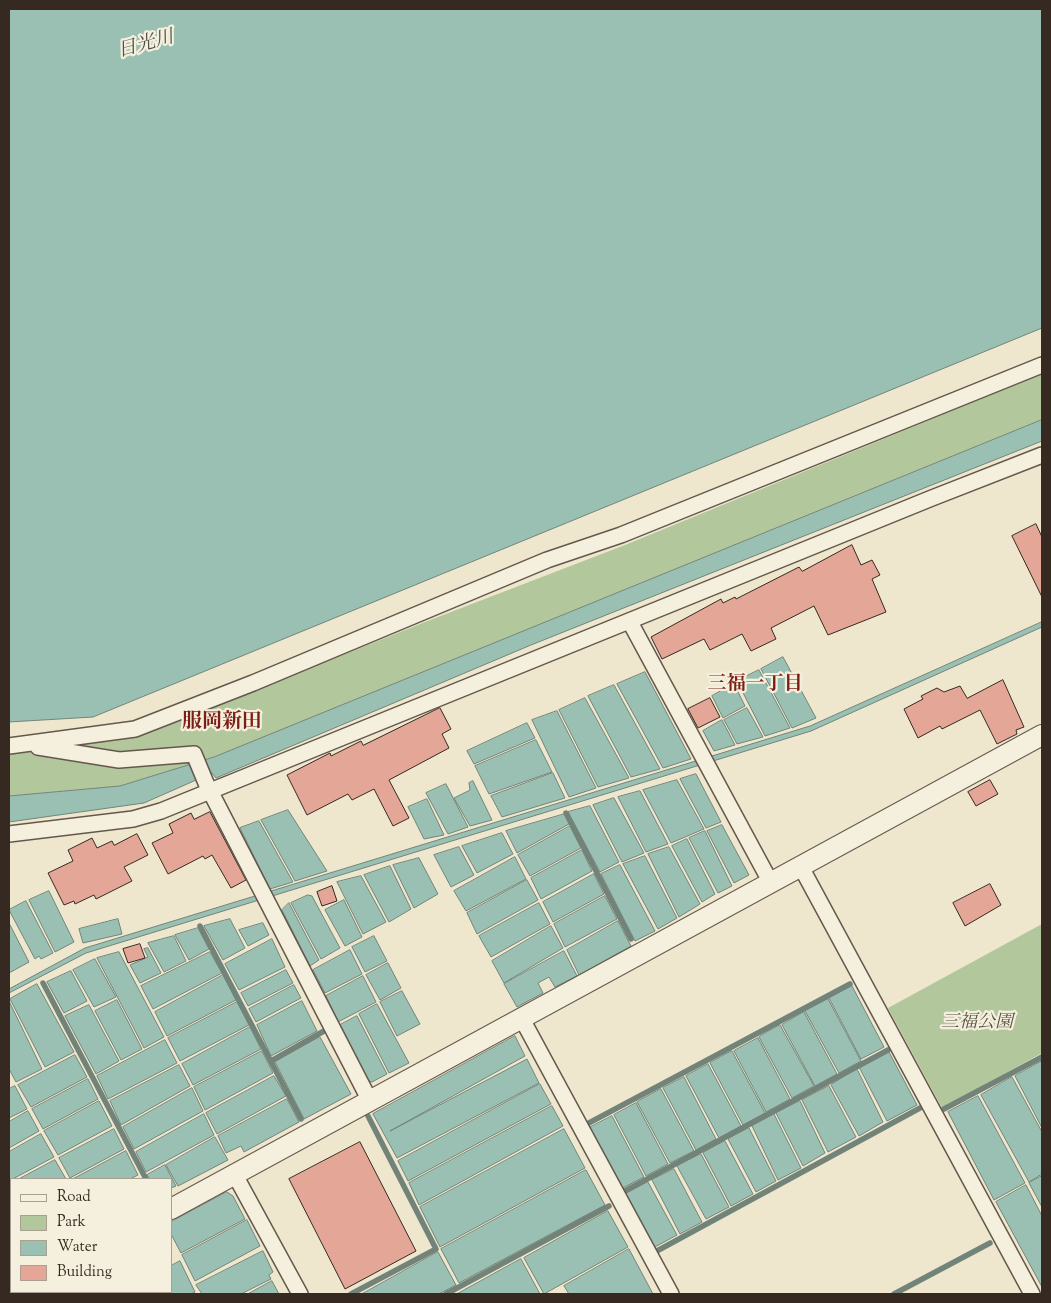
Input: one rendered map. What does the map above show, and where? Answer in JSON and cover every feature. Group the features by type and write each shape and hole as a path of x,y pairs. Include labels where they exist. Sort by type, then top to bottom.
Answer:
{"street":[{"path":"9,746 94,736 143,726 262,679 547,560 621,535 1042,364"},
{"path":"9,834 133,820 208,787 630,622 1042,455"},
{"path":"630,622 770,883"},
{"path":"172,1209 1042,735"},
{"path":"27,744 54,751 119,760 194,754 208,787 370,1102"},
{"path":"801,867 1032,1294"},
{"path":"522,1019 672,1294"},
{"path":"235,1175 300,1294"}],"green space":[{"path":"1042,374 1042,420 214,757 201,761 118,757 59,749 152,732 425,622 625,545"},
{"path":"33,751 189,756 195,763 120,786 9,796 9,753"},
{"name":"三福公園","path":"1042,924 1042,1053 942,1108 888,1008"}],"water":[{"name":"日光川","path":"9,9 1042,9 1042,328 93,717 9,722"},
{"path":"1042,420 1042,441 531,645 216,778 212,773 144,803 9,822 9,796 120,786 214,757"},
{"path":"1042,622 1042,627 811,731 86,953 9,993 9,989 85,948 810,726"},
{"path":"783,657 816,718 792,728 761,669"},
{"path":"759,670 790,728 765,736 737,681"},
{"path":"645,672 691,759 663,768 617,684"},
{"path":"734,684 745,706 723,718 712,696"},
{"path":"614,685 660,769 631,777 588,696"},
{"path":"585,698 629,778 598,787 559,710"},
{"path":"747,708 763,737 737,744 724,720"},
{"path":"557,711 596,788 569,797 532,720"},
{"path":"722,720 735,745 714,751 703,731"},
{"path":"527,723 535,738 474,764 467,751"},
{"path":"536,740 552,772 489,794 475,766"},
{"path":"553,773 565,798 502,817 491,796"},
{"path":"696,774 721,822 706,828 680,779"},
{"path":"677,780 704,829 671,843 643,790"},
{"path":"473,781 492,820 470,826 454,798 470,790 469,783"},
{"path":"446,784 468,827 448,834 426,793"},
{"path":"640,791 668,844 646,852 618,797"},
{"path":"614,798 644,853 622,862 593,805"},
{"path":"427,799 444,835 424,839 408,807"},
{"path":"590,806 619,862 600,872 568,812"},
{"path":"288,810 327,871 295,881 261,820"},
{"path":"565,814 569,824 517,853 506,831"},
{"path":"259,821 293,882 270,889 240,828"},
{"path":"722,825 749,875 734,883 707,831"},
{"path":"570,826 581,848 530,876 518,855"},
{"path":"705,831 732,886 718,893 689,838"},
{"path":"502,833 513,854 477,873 462,846"},
{"path":"687,839 715,894 702,902 672,846"},
{"path":"459,847 474,875 451,887 434,855"},
{"path":"669,847 700,904 679,917 648,854"},
{"path":"582,850 592,871 541,899 531,878"},
{"path":"645,856 677,918 658,929 623,864"},
{"path":"515,857 526,879 466,911 454,891"},
{"path":"419,858 438,894 414,908 393,865"},
{"path":"620,865 655,931 635,941 601,874"},
{"path":"390,866 411,909 389,922 364,875"},
{"path":"594,874 604,894 553,922 543,902"},
{"path":"361,876 386,922 363,934 337,882"},
{"path":"527,880 538,900 477,934 467,913"},
{"path":"49,891 74,942 55,952 29,900"},
{"path":"308,895 312,896 340,948 321,959 291,903"},
{"path":"605,896 617,919 565,947 554,924"},
{"path":"344,900 362,937 345,946 325,910"},
{"path":"26,901 53,953 41,959 39,956 35,959 9,910"},
{"path":"289,903 319,960 310,966 282,910"},
{"path":"539,903 550,924 491,957 479,936"},
{"path":"118,919 122,934 83,943 79,929"},
{"path":"230,919 245,948 223,960 204,926"},
{"path":"618,921 631,946 579,975 567,950"},
{"path":"9,923 29,962 9,973"},
{"path":"263,923 269,935 248,946 239,930"},
{"path":"551,926 563,948 504,983 492,961"},
{"path":"198,928 209,949 189,960 175,935"},
{"path":"174,936 186,961 164,972 148,943"},
{"path":"374,936 387,961 365,972 352,947"},
{"path":"272,939 285,967 239,990 225,964"},
{"path":"148,948 161,973 140,983 130,965 148,957 144,949"},
{"path":"350,950 362,974 325,993 313,970"},
{"path":"564,951 577,976 555,987 549,977 538,983 543,993 517,1007 504,984"},
{"path":"119,952 164,1037 144,1048 97,958"},
{"path":"210,952 222,973 153,1009 141,986"},
{"path":"95,959 116,997 94,1007 73,970"},
{"path":"388,963 401,988 380,1000 366,975"},
{"path":"286,970 293,983 248,1006 241,993"},
{"path":"71,971 87,1001 64,1013 47,982"},
{"path":"223,975 236,1000 167,1036 155,1012"},
{"path":"363,976 376,1002 338,1022 326,996"},
{"path":"37,984 74,1052 45,1067 10,999"},
{"path":"294,985 301,998 256,1022 249,1009"},
{"path":"852,986 884,1047 861,1059 829,998"},
{"path":"402,991 420,1024 397,1036 380,1002"},
{"path":"828,999 861,1061 839,1073 805,1011"},
{"path":"117,1000 142,1049 121,1060 95,1011"},
{"path":"9,1001 42,1069 16,1082 9,1069"},
{"path":"302,1001 317,1031 271,1056 257,1025"},
{"path":"237,1002 249,1025 180,1061 168,1038"},
{"path":"377,1004 409,1063 389,1073 359,1014"},
{"path":"89,1005 119,1061 96,1074 65,1016"},
{"path":"804,1012 837,1074 815,1086 782,1025"},
{"path":"357,1016 387,1074 372,1082 368,1081 340,1025"},
{"path":"780,1025 814,1086 792,1098 759,1037"},
{"path":"250,1027 261,1049 193,1085 182,1064"},
{"path":"515,1036 525,1056 390,1131 527,1059 539,1083 397,1158 373,1114"},
{"path":"320,1037 351,1094 304,1119 275,1062"},
{"path":"758,1038 790,1099 766,1112 734,1051"},
{"path":"165,1040 177,1063 108,1099 97,1076"},
{"path":"262,1051 273,1073 205,1110 194,1087"},
{"path":"732,1051 765,1113 743,1125 710,1063"},
{"path":"889,1052 917,1105 887,1121 859,1067"},
{"path":"75,1055 87,1077 31,1107 18,1085"},
{"path":"1042,1061 1042,1128 1015,1076"},
{"path":"708,1064 741,1126 719,1138 686,1076"},
{"path":"179,1065 190,1086 121,1125 110,1101"},
{"path":"857,1069 883,1122 859,1136 831,1085"},
{"path":"274,1076 286,1096 217,1134 206,1113"},
{"path":"684,1077 716,1139 696,1150 663,1088"},
{"path":"1012,1077 1042,1132 1042,1174 1029,1182 981,1095"},
{"path":"88,1079 98,1099 43,1129 32,1109"},
{"path":"540,1084 551,1104 408,1181 398,1161"},
{"path":"15,1086 27,1109 9,1118 9,1089"},
{"path":"829,1086 856,1137 828,1152 802,1100"},
{"path":"192,1088 203,1111 134,1149 123,1127"},
{"path":"661,1089 694,1151 670,1163 637,1102"},
{"path":"978,1096 1025,1183 994,1200 948,1112"},
{"path":"287,1099 299,1122 244,1152 241,1146 226,1153 218,1136"},
{"path":"99,1101 112,1126 58,1155 44,1131"},
{"path":"800,1101 825,1153 803,1166 776,1113"},
{"path":"636,1103 668,1164 646,1176 614,1115"},
{"path":"552,1106 563,1126 419,1205 409,1183"},
{"path":"28,1111 39,1131 9,1148 9,1122"},
{"path":"204,1114 214,1135 146,1172 136,1152"},
{"path":"774,1114 801,1168 778,1180 752,1126"},
{"path":"612,1116 644,1177 621,1189 589,1128"},
{"path":"749,1128 776,1181 756,1192 728,1139"},
{"path":"114,1129 124,1149 70,1178 59,1158"},
{"path":"564,1129 585,1168 440,1247 420,1207"},
{"path":"41,1134 54,1157 15,1178 10,1178 9,1181 9,1152"},
{"path":"215,1137 228,1160 178,1186 166,1165"},
{"path":"725,1141 753,1194 731,1206 703,1153"},
{"path":"126,1151 138,1175 132,1178 75,1178"},
{"path":"701,1154 729,1207 706,1219 677,1166"},
{"path":"55,1160 65,1178 21,1178"},
{"path":"165,1165 172,1178 149,1178 147,1175"},
{"path":"674,1169 702,1222 680,1234 652,1180"},
{"path":"586,1170 605,1205 459,1283 441,1249"},
{"path":"1042,1176 1042,1207 1029,1183"},
{"path":"172,1178 176,1186 172,1188"},
{"path":"648,1182 677,1235 653,1248 624,1195"},
{"path":"1026,1185 1042,1216 1042,1287 996,1202"},
{"path":"227,1192 233,1196 245,1219 181,1253 172,1236 172,1221"},
{"path":"608,1211 628,1247 544,1294 524,1258"},
{"path":"247,1220 260,1246 195,1281 182,1255"},
{"path":"629,1249 653,1294 569,1294 564,1286"},
{"path":"263,1251 273,1272 269,1275 271,1279 241,1294 202,1294 196,1285"},
{"path":"438,1252 456,1285 439,1294 362,1294"},
{"path":"521,1259 540,1294 457,1294"},
{"path":"180,1261 195,1292 191,1294 136,1293 172,1293 172,1265"},
{"path":"272,1281 279,1294 248,1294"}],"building":[{"path":"1036,524 1042,537 1042,597 1012,536"},
{"path":"852,545 861,565 872,560 880,575 872,579 886,612 828,635 814,606 771,628 776,639 751,651 742,634 710,650 704,639 662,659 651,637 721,599 723,603 735,597 736,599 799,567 802,571"},
{"path":"1003,680 1024,727 1016,730 1017,734 997,744 980,710 942,729 940,726 918,738 904,709 923,699 921,696 937,688 944,692 960,686 967,698"},
{"path":"710,698 720,717 698,728 688,709"},
{"path":"440,708 451,729 442,734 449,748 389,780 409,818 393,826 374,789 352,800 348,794 307,815 287,775 330,753 331,756 361,741 363,745"},
{"path":"990,780 998,794 976,806 968,792"},
{"path":"210,812 246,880 231,888 212,855 205,859 203,856 168,874 152,843 173,833 169,824 191,813 194,819"},
{"path":"137,834 148,855 124,867 132,881 96,899 94,895 75,904 74,901 64,905 48,873 73,861 68,850 92,838 97,848 112,841 114,845"},
{"path":"990,884 1001,905 965,926 953,903"},
{"path":"332,886 337,901 322,906 317,892"},
{"path":"140,944 145,958 128,963 123,949"},
{"path":"360,1142 416,1251 345,1289 289,1179"}],"waterway":[{"path":"566,813 631,939"},
{"path":"200,926 301,1119"},
{"path":"43,983 145,1178"},
{"path":"587,1124 850,984"},
{"path":"271,1061 324,1031"},
{"path":"623,1192 888,1050"},
{"path":"944,1109 1042,1057"},
{"path":"655,1252 920,1108"},
{"path":"351,1294 436,1249 368,1116"},
{"path":"446,1294 609,1206"},
{"path":"894,1294 990,1243"}],"district":[{"name":"三福一丁目","path":"755,686"},
{"name":"服岡新田","path":"222,724"}]}
